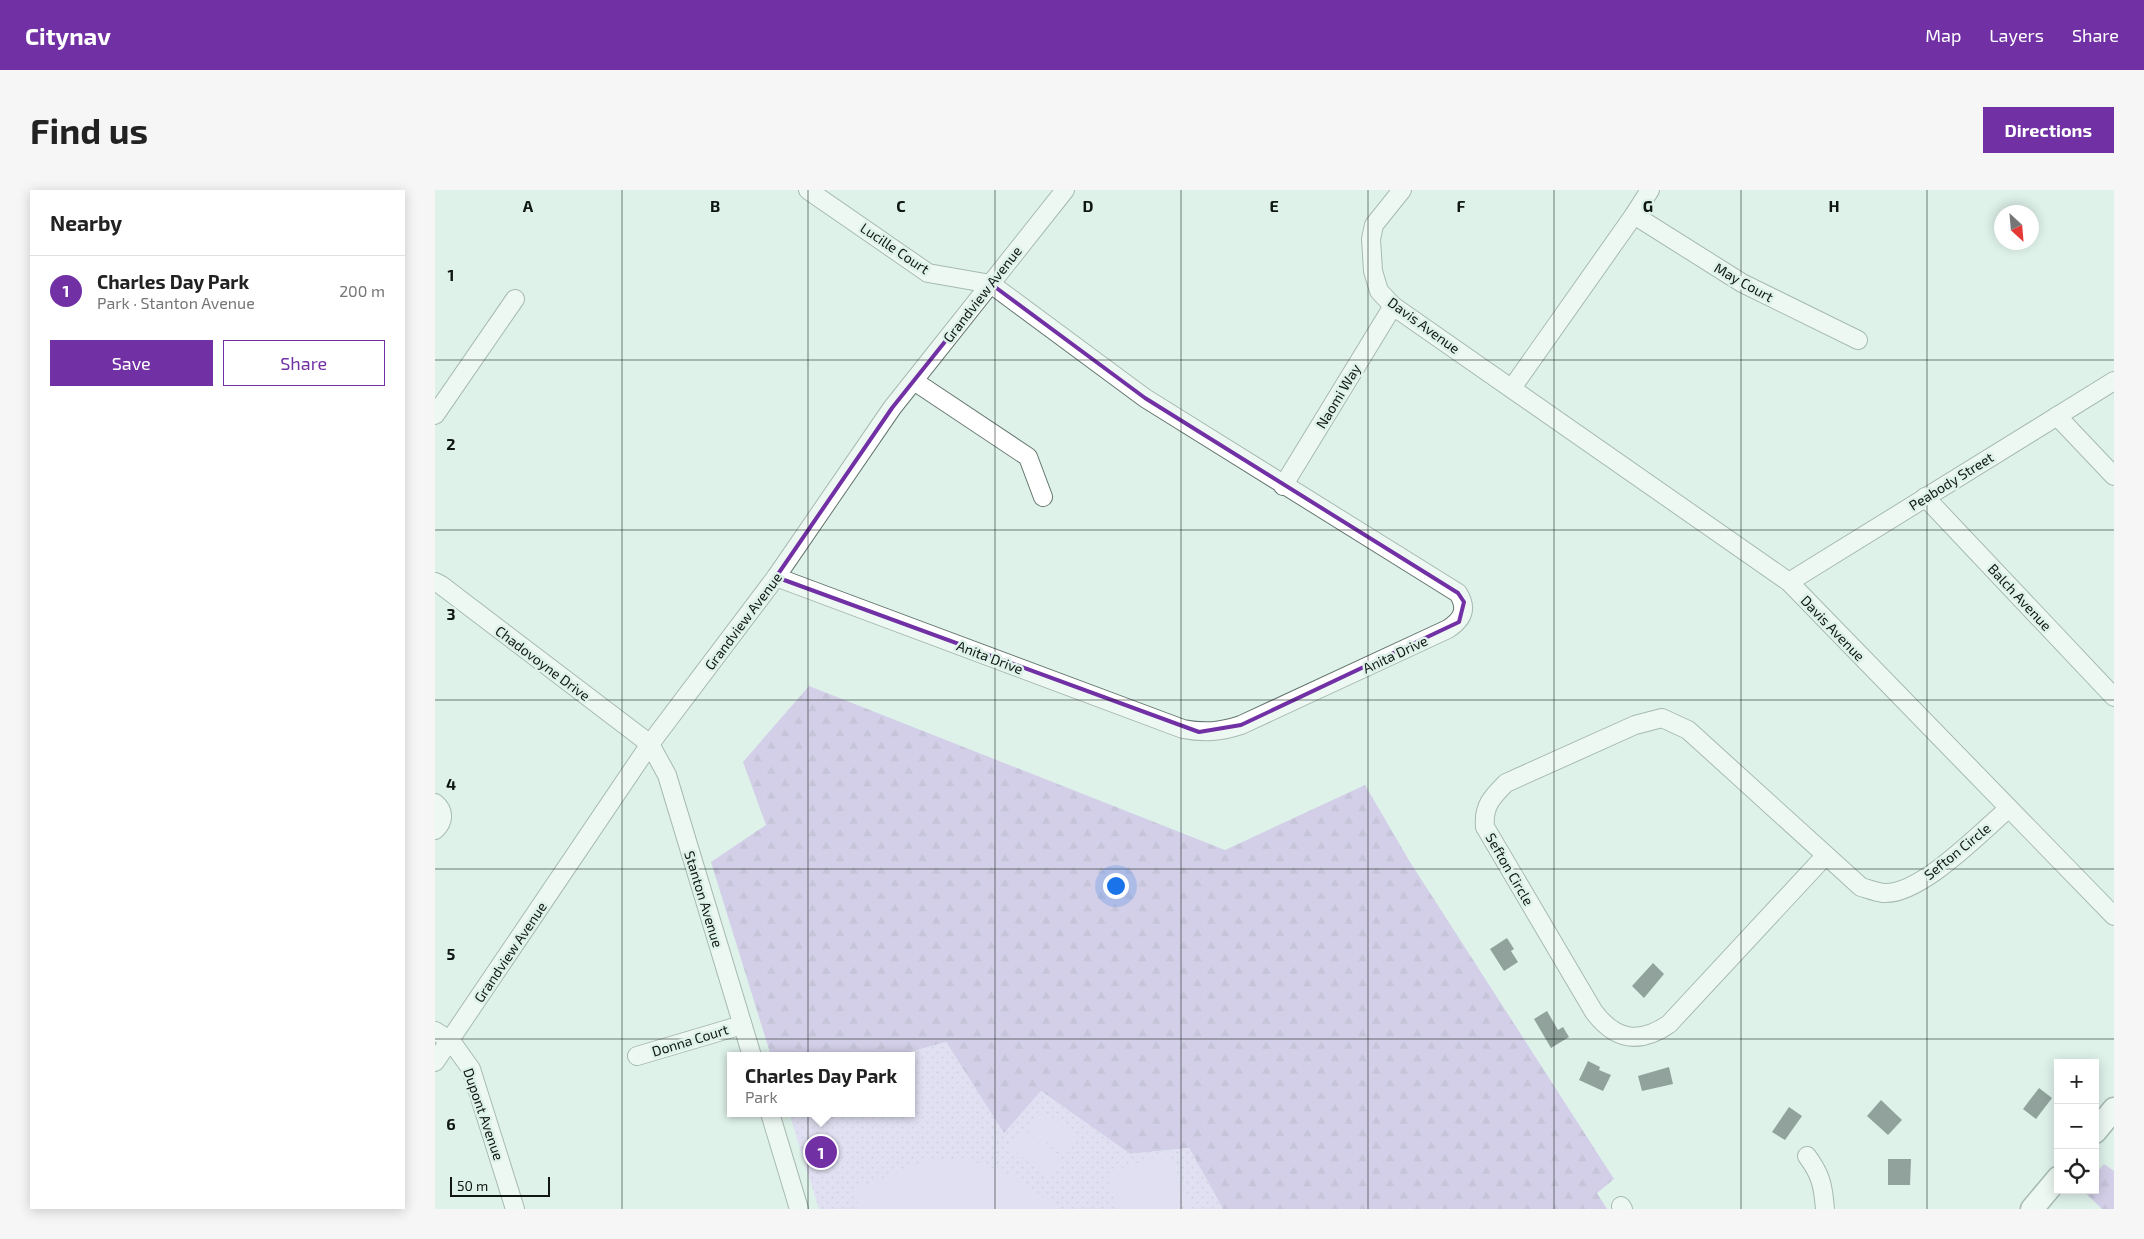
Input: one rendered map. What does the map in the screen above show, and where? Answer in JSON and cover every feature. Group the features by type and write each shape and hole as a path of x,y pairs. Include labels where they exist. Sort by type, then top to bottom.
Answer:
{"main road":[{"path":"2099,1127 2114,1109"},
{"path":"2032,1209 2054,1183"}],"street":[{"name":"Grandview Avenue","path":"435,1062 650,744 776,577 892,408 1065,190"},
{"name":"Davis Avenue","path":"1402,190 1374,225 1371,239 1373,271 1379,291 1393,306 1789,582 2114,916"},
{"path":"1512,388 1650,190"},
{"name":"Lucille Court","path":"818,192 928,273 991,284"},
{"name":"May Court","path":"1634,215 1742,283 1858,340"},
{"name":"Anita Drive","path":"776,577 1183,729 1199,732 1220,732 1241,725 1449,630 1459,622 1463,613 1464,602 1458,593 1283,486 1145,398 991,284"},
{"path":"435,415 515,299"},
{"name":"Naomi Way","path":"1283,486 1393,306"},
{"name":"Peabody Street","path":"1789,582 2114,380"},
{"path":"914,381 1028,457 1043,497"},
{"path":"2057,416 2114,476"},
{"name":"Balch Avenue","path":"1925,497 2114,697"},
{"name":"Chadovoyne Drive","path":"435,582 650,744"},
{"name":"Sefton Circle","path":"1826,855 1669,1024 1656,1033 1642,1037 1626,1037 1601,1022 1485,827 1484,814 1493,796 1506,783 1635,725 1662,718 1688,730 1826,855 1861,887 1884,893 1908,888 1932,874 2008,808"},
{"name":"Stanton Avenue","path":"650,744 667,775 751,1052"},
{"path":"435,803 443,815 440,826 435,830"},
{"name":"Donna Court","path":"637,1056 742,1025"},
{"name":"Dupont Avenue","path":"435,1031 451,1041 471,1069 515,1209"},
{"path":"770,1117 799,1209"},
{"path":"1807,1156 1817,1170 1823,1184 1825,1209"}],"highlighted area":[{"path":"991,284 1145,398 1458,593 1464,602 1459,622 1241,725 1199,732 776,577 892,408"}],"green space":[{"path":"809,686 1225,850 1365,785 1410,862 1614,1179 1597,1193 1607,1209 1223,1209 1189,1148 1130,1154 1041,1091 1004,1134 946,1042 911,1052 770,1052 711,862 766,825 743,762"},
{"path":"2104,1164 2114,1171 2114,1209 2102,1209 2086,1194 2099,1194 2099,1170"}],"shaded area":[{"path":"946,1042 1004,1133 1041,1091 1130,1154 1189,1148 1223,1209 819,1209 790,1117 915,1117 915,1052 911,1052"},
{"path":"1041,1109 1078,1139 1064,1156 1027,1126"},
{"path":"1024,1130 1061,1160 1047,1177 1010,1147"},
{"path":"1169,1152 1189,1203 1175,1209 1118,1209 1106,1174"},
{"path":"967,1160 993,1168 1015,1178 1057,1209 859,1209 855,1190 922,1162"}],"building":[{"path":"1507,938 1514,949 1511,951 1518,962 1504,971 1490,949"},
{"path":"1653,963 1664,974 1644,998 1632,986"},
{"path":"1547,1011 1558,1030 1563,1027 1569,1037 1551,1048 1534,1019"},
{"path":"1588,1061 1600,1067 1599,1070 1611,1075 1603,1091 1579,1080"},
{"path":"1669,1067 1673,1084 1642,1091 1638,1076"},
{"path":"2039,1088 2052,1098 2036,1119 2023,1109"},
{"path":"1881,1100 1902,1120 1888,1135 1867,1116"},
{"path":"1789,1107 1802,1116 1785,1140 1772,1132"},
{"path":"1888,1159 1911,1159 1910,1185 1888,1185"}],"place":[{"name":"Charles Day Park","path":"821,1152"}]}
